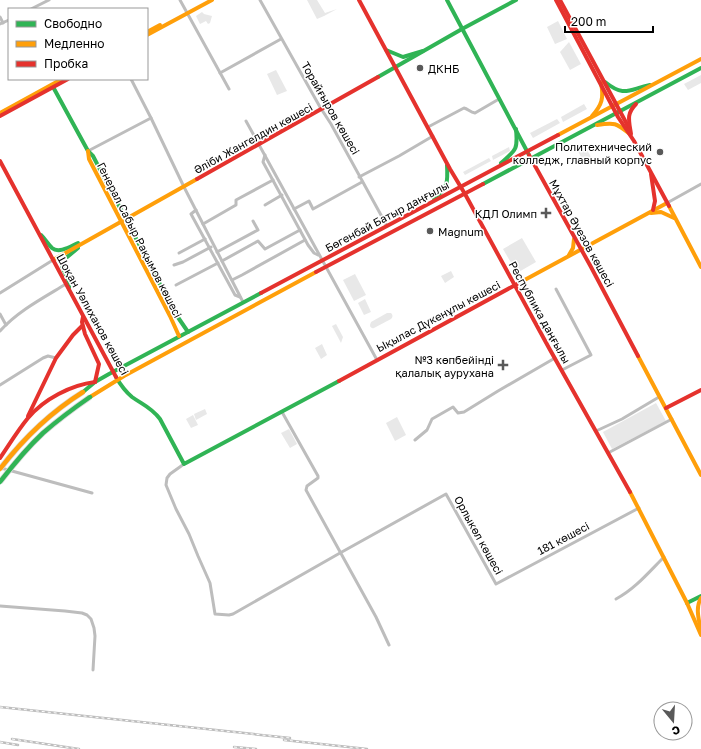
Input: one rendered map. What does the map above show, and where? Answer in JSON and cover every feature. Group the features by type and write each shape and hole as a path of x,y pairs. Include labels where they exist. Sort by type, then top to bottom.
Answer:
{"main road":[{"path":"148,35 206,0"},
{"path":"148,32 212,0"},
{"name":"Республика даңғылы","path":"359,0 395,67 430,126 433,136 447,164 461,186 514,285 639,508 687,603 701,635"},
{"name":"Мұхтар Әуезов көшесі","path":"447,0 701,475"},
{"name":"Әліби Жангелдин көшесі","path":"53,260 516,0"},
{"path":"556,0 631,134 701,267"},
{"path":"561,1 603,83 602,101 599,108 589,119"},
{"path":"386,50 403,57 423,51"},
{"name":"Бөгенбай Батыр даңғылы","path":"0,468 35,430 60,408 95,382 113,371 243,302 320,258 387,226 701,59"},
{"name":"Бөгенбай Батыр даңғылы","path":"0,482 16,461 43,433 90,397 117,379 701,68"},
{"path":"0,116 61,80"},
{"path":"0,113 66,80"},
{"path":"603,83 621,92 627,92 654,84"},
{"name":"Генерал Сабыр Рақымов көшесі","path":"52,86 88,151 93,156 123,221 173,314 188,332"},
{"path":"631,134 628,118 629,112 639,101"},
{"path":"591,126 612,122 617,123 631,134"},
{"path":"497,167 516,149 516,129"},
{"name":"Шоқан Уәлиханов көшесі","path":"0,161 117,379 124,389 133,397 156,413 184,464"},
{"path":"428,204 443,191 448,183 447,164"},
{"path":"651,174 655,200 653,210"},
{"name":"Ықылас Дүкенұлы көшесі","path":"184,464 667,203"},
{"path":"646,214 661,212 675,218"},
{"path":"37,231 53,249 56,250 88,240"},
{"path":"569,256 573,248 574,236"},
{"path":"70,292 69,282 62,263 88,240"},
{"name":"Генерал Сабыр Рақымов көшесі","path":"173,314 179,336"},
{"path":"0,458 23,425 40,406 64,391 86,383 95,382 99,364 82,326 83,317"},
{"path":"23,425 56,358 73,334 82,326"},
{"path":"666,408 701,390"},
{"path":"687,603 701,597"},
{"path":"701,597 698,601 697,609 701,632"}],"street":[{"path":"33,8 49,0"},
{"path":"180,0 229,89"},
{"name":"Торайғыров көшесі","path":"260,0 387,226"},
{"path":"0,17 2,24"},
{"path":"220,73 281,39"},
{"path":"132,80 243,302"},
{"path":"430,126 464,108 467,108 475,113 499,99"},
{"path":"88,151 151,118"},
{"path":"246,121 377,360"},
{"path":"359,176 399,156 433,136"},
{"path":"265,155 263,162 305,240 314,253 320,258"},
{"path":"203,224 236,205 236,200 273,180"},
{"path":"294,209 309,201 313,209 362,182"},
{"name":"Ықылас Дүкенұлы көшесі","path":"667,203 701,184"},
{"path":"265,205 286,194"},
{"path":"196,210 191,214 235,295 240,297"},
{"path":"217,252 258,230 253,221"},
{"path":"222,261 258,240 265,249 300,230"},
{"path":"179,253 205,239"},
{"path":"232,280 305,240"},
{"path":"174,265 214,246"},
{"name":"Әліби Жангелдин көшесі","path":"0,293 53,260"},
{"path":"176,286 218,263"},
{"path":"0,331 40,299 66,284"},
{"path":"556,289 591,355 562,370"},
{"path":"0,314 6,325"},
{"path":"0,385 43,358 48,356 56,358"},
{"path":"415,440 426,430 432,419 453,407 458,413 464,412 555,358"},
{"path":"596,431 622,419 659,398"},
{"path":"282,412 318,476 317,480 307,486 306,490 376,617 389,645"},
{"path":"608,453 672,420"},
{"path":"184,464 169,475 166,485 208,579 211,587 215,614 233,614 340,553"},
{"path":"0,468 92,492"},
{"name":"Орлыкөл көшесі","path":"340,553 446,494 496,584"},
{"name":"181 көшесі","path":"496,584 639,508"},
{"path":"616,599 624,595 638,584 664,557"},
{"path":"0,606 65,611 87,615 91,619 94,628 93,670"}],"shaded area":[{"path":"307,0 317,0 325,13 337,9 317,19"},
{"path":"202,12 212,16 210,23 208,24 206,21 200,24 196,16"},
{"path":"558,21 567,39 555,44 547,27"},
{"path":"569,42 581,64 570,70 560,52"},
{"path":"276,70 287,91 277,95 267,74"},
{"path":"701,75 701,83 688,90 684,84"},
{"path":"584,104 587,109 563,122 561,117"},
{"path":"557,119 560,123 533,138 530,133"},
{"path":"583,143 591,157 583,161 576,147"},
{"path":"509,147 510,151 493,160 492,156"},
{"path":"489,158 491,161 465,175 463,172"},
{"path":"522,238 536,262 517,273 503,249"},
{"path":"451,271 454,277 445,283 441,276"},
{"path":"355,274 366,295 354,301 343,280"},
{"path":"365,299 371,312 364,315 358,303"},
{"path":"387,313 392,314 391,319 374,328 371,327 371,322"},
{"path":"336,324 343,337 341,343 332,326"},
{"path":"322,344 327,355 321,359 315,348"},
{"path":"656,403 666,421 612,449 603,432"},
{"path":"205,409 207,414 196,420 194,414"},
{"path":"193,415 198,425 191,428 186,419"},
{"path":"397,417 406,435 395,441 386,423"},
{"path":"289,429 297,444 290,448 281,433"}],"railway":[{"path":"0,707 290,738"},
{"path":"12,739 79,749"},
{"path":"284,740 367,749"},
{"path":"0,742 18,745"},
{"path":"234,747 256,749"}],"traffic: fast":[{"path":"447,0 529,155"},
{"path":"378,77 516,0"},
{"path":"386,50 403,57 423,51"},
{"path":"483,184 701,68"},
{"path":"605,82 622,91 650,85"},
{"path":"52,85 88,151 93,156 175,313 188,332"},
{"path":"501,163 515,149 517,141 516,129"},
{"path":"434,199 445,188 447,181 447,165"},
{"path":"41,235 55,250 65,249 78,243"},
{"path":"69,289 69,282 62,266 66,258 78,248"},
{"path":"83,392 95,382 109,374 261,293"},
{"path":"116,377 123,388 130,395 157,415 184,464 339,381"},
{"path":"0,482 20,457 43,433 90,397"},
{"path":"687,603 701,596"}],"traffic: slow":[{"path":"148,34 212,0"},
{"path":"148,31 160,25"},
{"path":"558,135 701,59"},
{"path":"0,113 60,80"},
{"path":"592,116 600,105 602,97 601,83"},
{"path":"597,125 615,124 630,134"},
{"path":"88,151 89,159 179,336"},
{"path":"53,260 197,179"},
{"path":"519,283 667,203"},
{"path":"669,206 701,267"},
{"path":"651,213 661,212 674,218"},
{"path":"569,255 573,248 574,239"},
{"path":"90,397 124,376 316,272"},
{"path":"638,356 701,475"},
{"path":"0,469 18,447 38,427 60,408 83,392"},
{"path":"630,492 687,603 701,635"},
{"path":"701,598 698,606 701,631"}],"traffic: jam":[{"path":"359,0 465,194"},
{"path":"556,0 618,117 634,141 669,206"},
{"path":"560,0 629,128"},
{"path":"197,179 378,77"},
{"path":"0,116 66,80"},
{"path":"631,134 629,114 636,104"},
{"path":"261,293 558,135"},
{"path":"529,155 638,356"},
{"path":"0,161 116,377"},
{"path":"651,174 655,201 653,210"},
{"path":"316,272 483,184"},
{"path":"465,194 630,492"},
{"path":"339,381 519,283"},
{"path":"83,317 82,322 85,334 99,364 95,382"},
{"path":"28,416 56,358 73,335 82,326"},
{"path":"0,458 34,411 58,394 77,386 95,382"},
{"path":"666,408 701,390"}],"place":[{"name":"ДКНБ","path":"420,68"},
{"name":"Политехнический колледж, главный корпус","path":"660,152"},
{"name":"КДЛ Олимп","path":"546,213"},
{"name":"Magnum","path":"430,231"},
{"name":"№3 көпбейінді қалалық аурухана","path":"503,365"}]}
